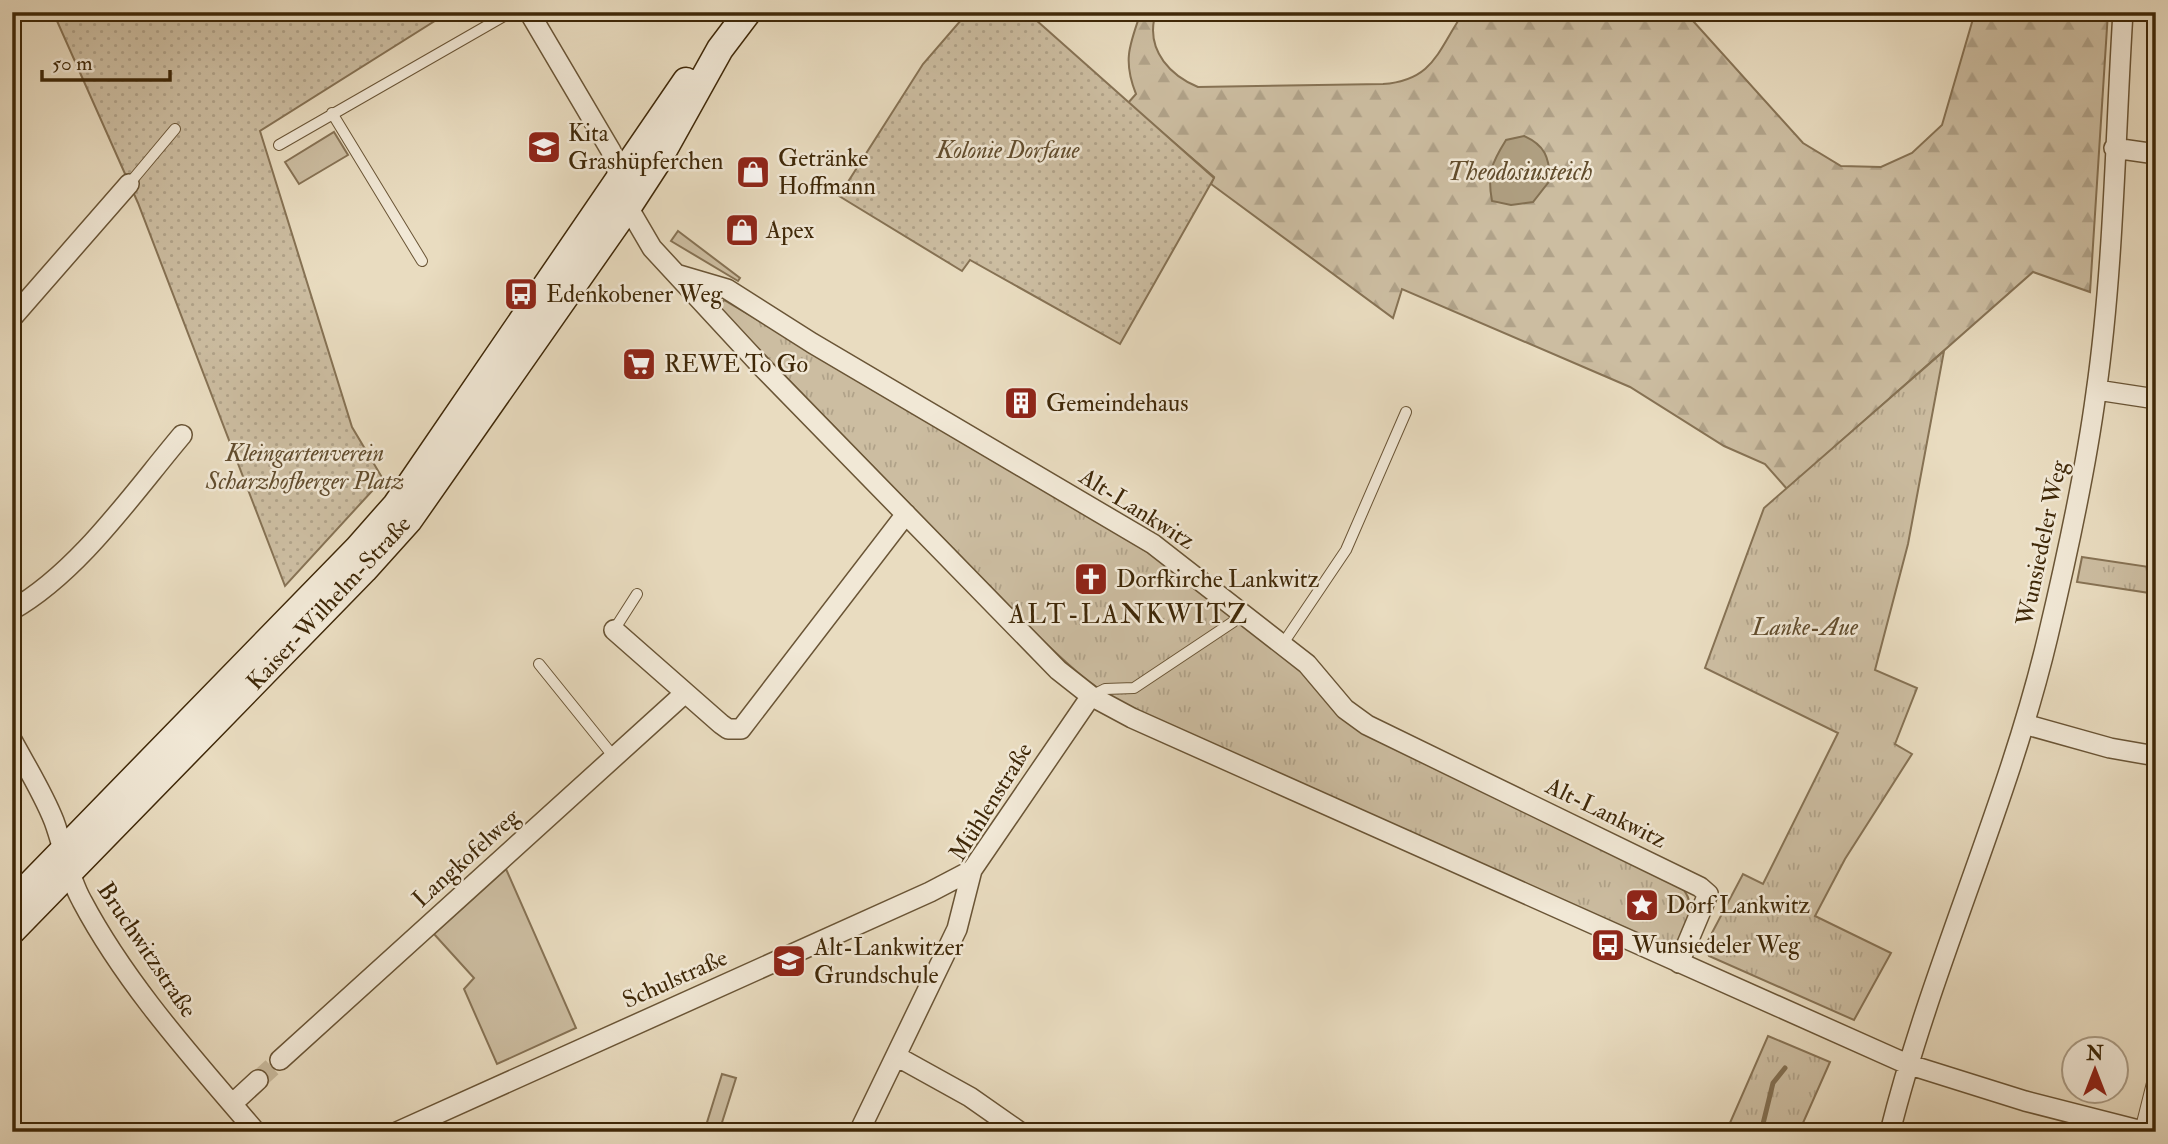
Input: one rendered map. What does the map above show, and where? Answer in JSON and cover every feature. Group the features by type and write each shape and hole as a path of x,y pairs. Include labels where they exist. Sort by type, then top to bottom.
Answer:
{"main road":[{"name":"Kaiser-Wilhelm-Straße","path":"12,903 66,862 399,532 628,207 656,164 720,48 748,12"},
{"name":"Kaiser-Wilhelm-Straße","path":"12,931 66,862 383,521 448,432 619,177 691,75 720,48"}],"street":[{"path":"529,12 611,151 628,207 646,239 676,274 906,514 1058,670 1091,696 1143,724 1907,1063 2025,1101 2143,1131"},
{"name":"Wunsiedeler Weg","path":"1889,1132 1907,1063 2024,724 2065,567 2096,390 2109,265 2123,12"},
{"path":"2114,148 2156,154"},
{"path":"12,318 129,184"},
{"name":"Alt-Lankwitz","path":"676,274 727,289 812,343 1153,544 1307,664 1345,709 1367,725 1668,871 1708,894 1679,963"},
{"path":"2096,390 2156,399"},
{"path":"12,611 36,595 71,563 182,435"},
{"path":"614,630 728,729 747,726 906,514"},
{"name":"Langkofelweg","path":"280,1060 685,693"},
{"name":"Mühlenstraße","path":"859,1132 957,929 972,870 1091,696"},
{"path":"2024,724 2110,748 2156,756"},
{"name":"Bruchwitzstraße","path":"12,740 53,820 82,902 121,964 256,1132"},
{"name":"Schulstraße","path":"397,1132 930,892 972,870"},
{"path":"896,1056 970,1097 1020,1132"},
{"path":"232,1104 258,1080"}],"lane":[{"path":"279,145 511,12"},
{"path":"332,113 422,261"},
{"path":"129,184 175,129"},
{"path":"1282,645 1346,550 1406,412"},
{"path":"614,630 637,594"},
{"path":"1091,696 1105,689 1134,688 1233,622 1240,611"},
{"path":"539,664 614,757"},
{"path":"2143,1131 2156,1067"}],"green space":[{"name":"Kleingartenverein Scharzhofberger Platz","path":"53,12 449,12 260,131 352,427 383,479 285,586 138,203"},
{"name":"Kolonie Dorfaue","path":"968,12 1027,12 1214,178 1120,344 970,260 962,271 839,196 923,64"},
{"path":"1464,12 1685,12 1803,143 1841,166 1881,167 1912,153 1942,125 1975,12 2108,12 2090,292 2033,272 1787,489 1765,464 1724,446 1630,387 1402,289 1393,318 1211,184 1214,177 1128,103 1136,94 1130,73 1129,54 1140,15 1154,20 1155,42 1164,61 1179,76 1198,87 1383,84 1400,81 1425,69 1441,50"},
{"path":"334,132 348,155 299,184 285,162"},
{"path":"678,231 740,278 738,281 671,241"},
{"path":"724,300 1154,553 1304,672 1337,711 1679,884 1686,892 1690,909 1687,925 1674,950 1123,704 1099,689 1036,634 719,308"},
{"name":"Lanke-Aue","path":"1944,351 1908,544 1875,670 1917,688 1895,744 1912,754 1845,859 1815,916 1891,953 1854,1020 1709,956 1705,946 1743,874 1763,884 1838,733 1705,668 1764,508"},
{"path":"2082,557 2156,568 2156,594 2077,582"},
{"path":"506,869 576,1028 497,1064 464,989 474,978 434,934"},
{"path":"1768,1036 1830,1062 1799,1132 1726,1132"},
{"path":"722,1074 736,1078 719,1132 704,1132"}],"water":[{"name":"Theodosiusteich","path":"1524,136 1545,153 1551,179 1533,202 1511,205 1492,201 1490,176 1497,156 1506,140"}],"waterway":[{"path":"1761,1132 1773,1083 1785,1068"}],"tunnel":[{"path":"258,1080 280,1060"}],"place":[{"name":"Kita Grashüpferchen","path":"544,147"},
{"name":"Getränke Hoffmann","path":"753,172"},
{"name":"Apex","path":"742,230"},
{"name":"Edenkobener Weg","path":"521,294"},
{"name":"REWE To Go","path":"639,364"},
{"name":"Gemeindehaus","path":"1021,403"},
{"name":"Dorfkirche Lankwitz","path":"1091,579"},
{"name":"Dorf Lankwitz","path":"1642,905"},
{"name":"Wunsiedeler Weg","path":"1608,945"},
{"name":"Alt-Lankwitzer Grundschule","path":"789,961"}],"district":[{"name":"ALT-LANKWITZ","path":"1129,615"}]}
